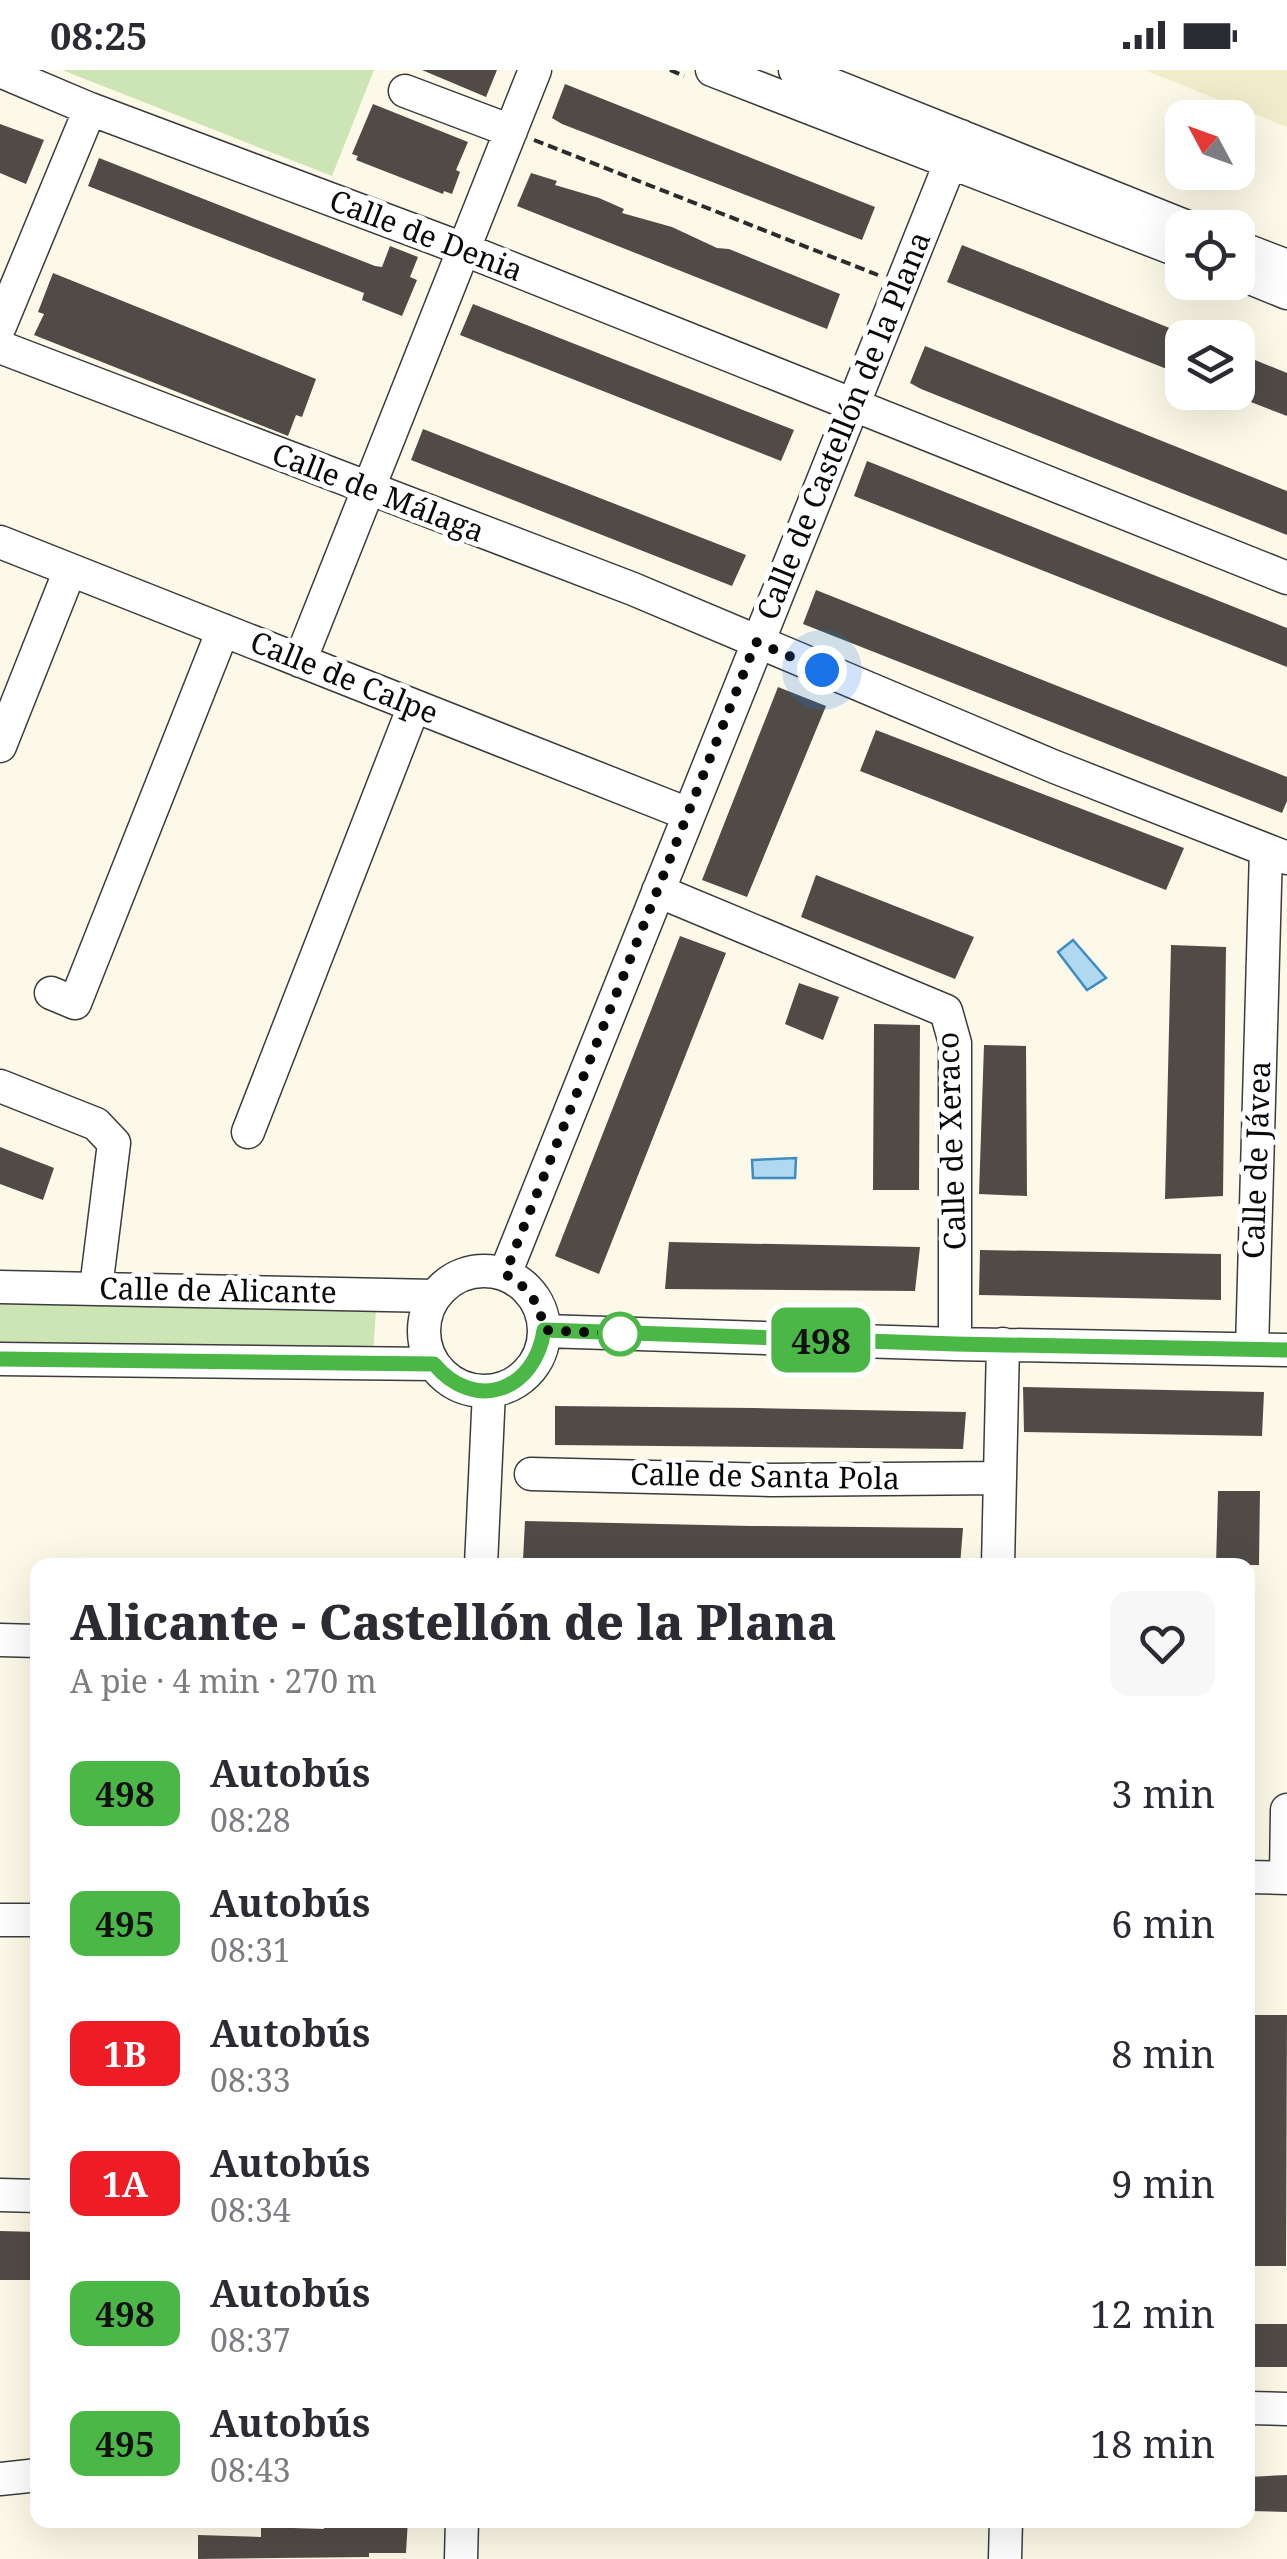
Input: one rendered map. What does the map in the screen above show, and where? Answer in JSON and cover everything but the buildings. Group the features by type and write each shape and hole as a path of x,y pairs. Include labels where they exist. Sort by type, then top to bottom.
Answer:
{"street":[{"path":"300,661 534,70"},
{"path":"712,70 1165,220"},
{"path":"795,70 956,150 1165,244"},
{"name":"Calle de Denia","path":"0,71 463,250 1287,578"},
{"path":"405,90 510,131"},
{"path":"0,326 90,109"},
{"name":"Calle de Castellón de la Plana","path":"505,1274 956,150"},
{"path":"1255,253 1287,266"},
{"path":"1255,280 1287,293"},
{"name":"Calle de Málaga","path":"0,347 633,589 1054,766 1277,854"},
{"name":"Calle de Calpe","path":"0,542 688,814"},
{"path":"0,746 70,570"},
{"path":"52,993 75,1004 222,630"},
{"path":"248,1132 414,706"},
{"name":"Calle de Jávea","path":"1252,1349 1277,854"},
{"name":"Calle de Xeraco","path":"658,891 946,1011 955,1043 955,1344"},
{"path":"0,1086 96,1124 114,1143 96,1288"},
{"path":"474,1272 505,1274 534,1296 542,1313 542,1348 522,1378 507,1387 490,1391 458,1386 434,1364 426,1348 427,1312 446,1284 474,1272"},
{"name":"Calle de Alicante","path":"0,1286 435,1296"},
{"path":"544,1330 1287,1350"},
{"path":"998,1558 1003,1344"},
{"path":"0,1358 434,1364"},
{"path":"482,1558 490,1391"},
{"name":"Calle de Santa Pola","path":"531,1474 772,1480 1000,1478"},
{"path":"0,1640 30,1640"},
{"path":"1255,1877 1286,1878 1287,1810"},
{"path":"0,1920 30,1920"},
{"path":"0,2195 30,2196"},
{"path":"1255,2408 1287,2409"},
{"path":"0,2478 30,2476"},
{"path":"460,2559 462,2528"},
{"path":"1005,2559 1006,2528"}],"path":[{"path":"510,131 901,284"}],"shaded area":[{"path":"1144,70 1287,70 1287,127 1255,114 1255,100 1219,100"}],"green space":[{"path":"62,70 374,70 332,176"},
{"path":"0,1303 376,1310 373,1355 0,1345"}],"water":[{"path":"1073,940 1106,978 1087,990 1058,952"},
{"path":"796,1158 795,1178 753,1178 752,1160"}],"bus line":[{"name":"498","path":"0,1359 434,1364 458,1386 490,1391 522,1378 542,1348 544,1330 1287,1350"}],"route":[{"path":"620,1334 544,1330 534,1296 505,1274 756,642 822,670"}]}
